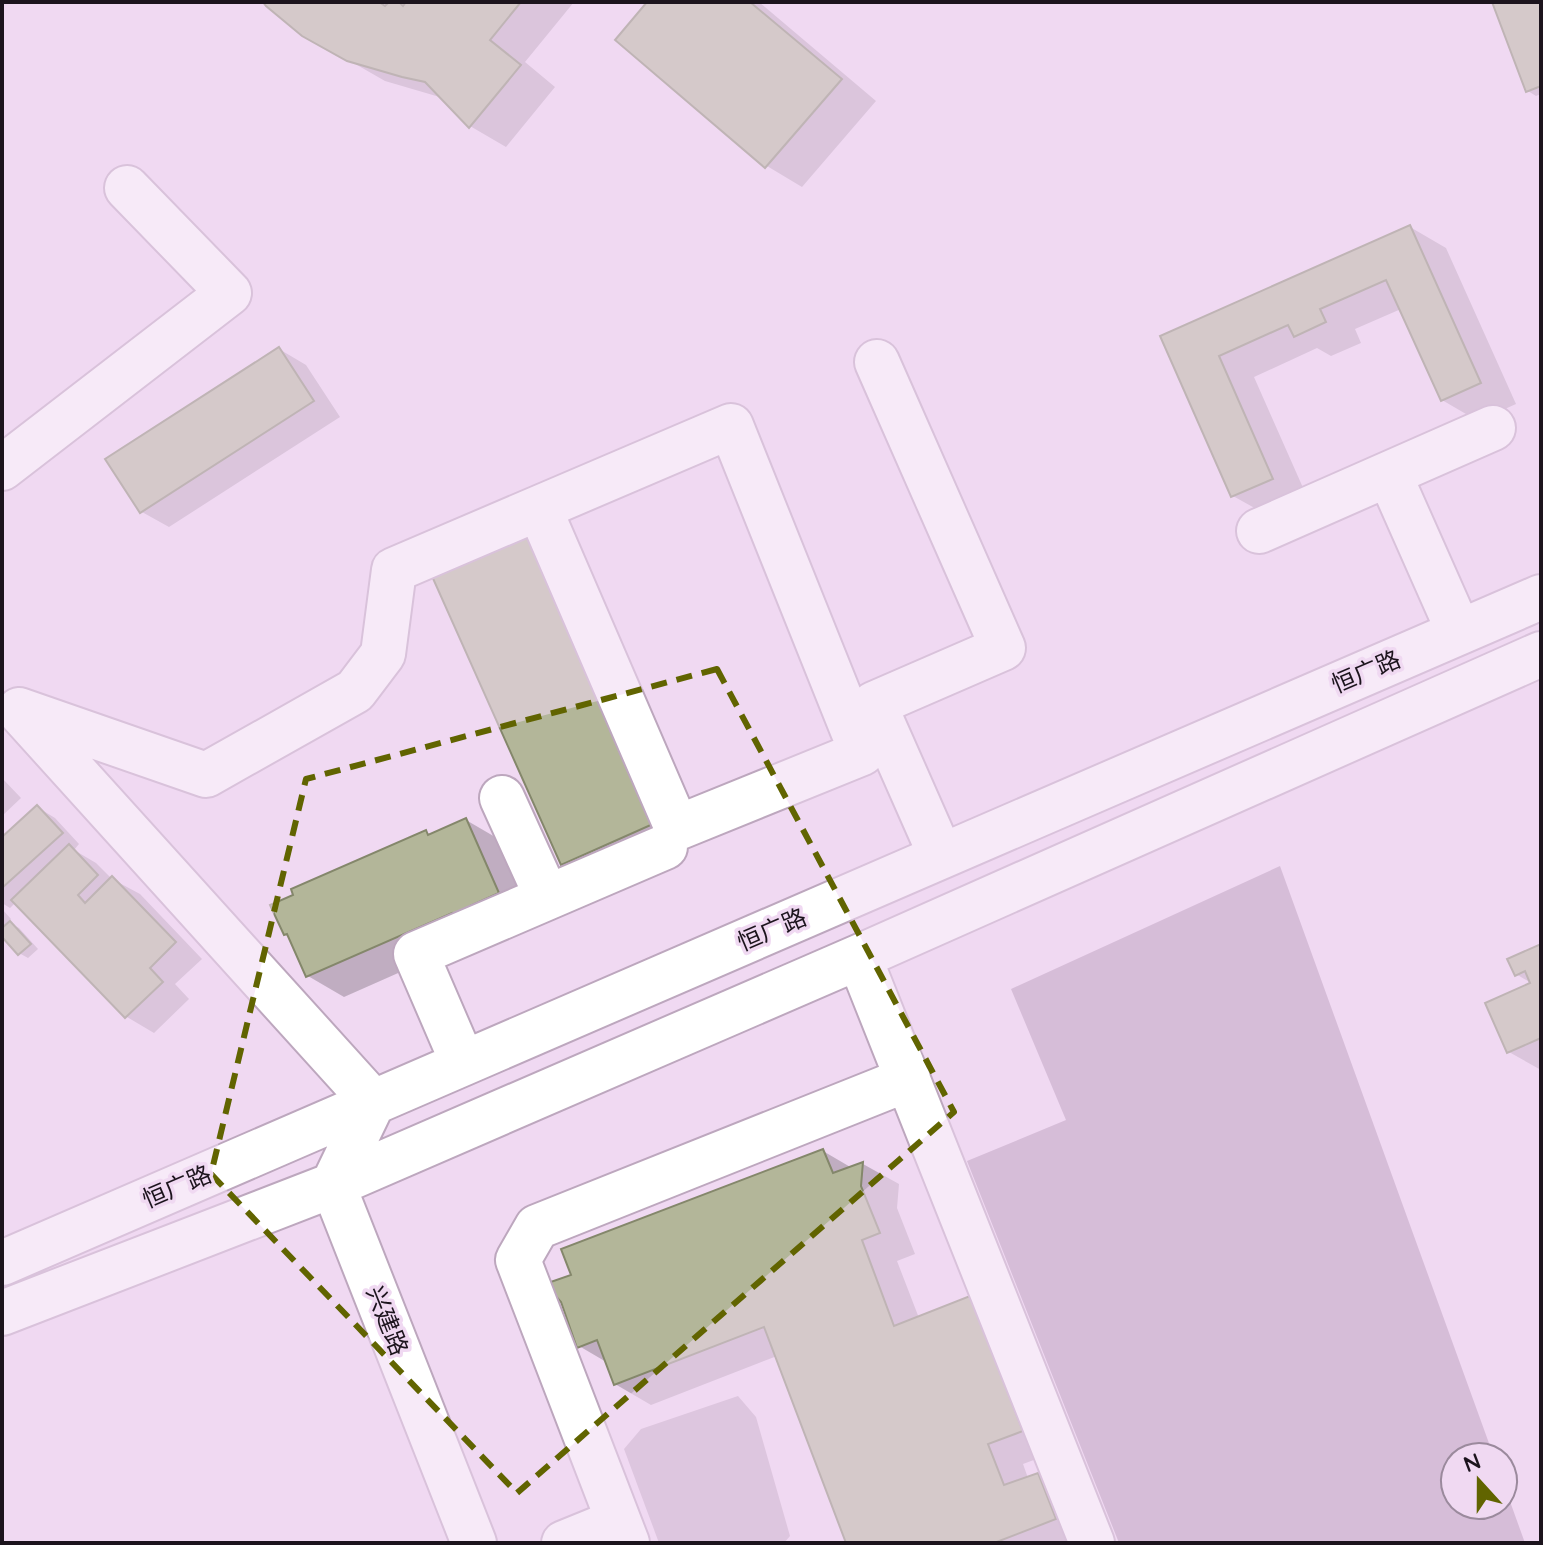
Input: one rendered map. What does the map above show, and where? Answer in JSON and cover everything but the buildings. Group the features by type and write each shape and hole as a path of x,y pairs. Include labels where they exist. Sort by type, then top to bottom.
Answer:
{"street":[{"path":"2,468 229,293 127,188"},
{"path":"877,362 1003,648 874,704 941,856"},
{"path":"10,701 206,775 355,691 383,654 394,570 539,508 731,426 862,753 677,828 539,508"},
{"path":"1259,531 1493,428"},
{"path":"1378,478 1449,637"},
{"name":"恒广路","path":"2,1263 1541,597"},
{"path":"2,1313 333,1185 859,957 1541,654"},
{"path":"10,701 373,1102 333,1185"},
{"path":"502,798 547,897"},
{"path":"463,1063 416,954 665,847"},
{"path":"859,957 1092,1543"},
{"path":"564,1543 622,1532 518,1260 537,1227 908,1079"},
{"name":"兴建路","path":"333,1185 474,1543"}],"highlighted area":[{"path":"717,669 954,1112 517,1493 211,1174 306,779"}],"shaded area":[{"path":"1280,866 1488,1441 1439,1441 1439,1521 1517,1521 1525,1543 1119,1543 967,1161 1066,1120 1011,989"},
{"path":"738,1396 756,1417 790,1536 784,1543 659,1543 624,1449 641,1429"}]}
